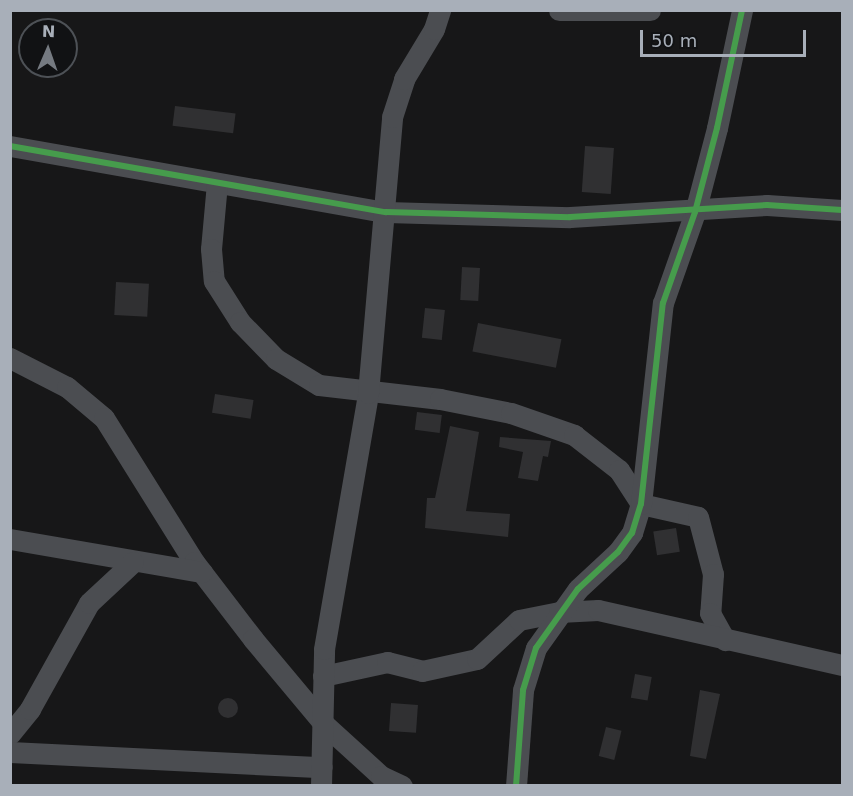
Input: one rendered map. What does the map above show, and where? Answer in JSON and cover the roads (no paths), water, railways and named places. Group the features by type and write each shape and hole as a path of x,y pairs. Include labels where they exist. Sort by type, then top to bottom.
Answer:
{"street":[{"path":"10,752 321,776 325,725 323,676 335,574 368,393 386,212 392,117 404,79 434,28 440,10"},
{"path":"559,10 650,10"},
{"path":"516,786 523,690 536,648 559,612 618,552 632,533 641,504 663,303 695,212 717,128 742,10"},
{"path":"10,146 386,212 570,217 695,212 767,205 843,210"},
{"path":"218,183 211,249 214,281 240,322 276,359 319,385 368,393 440,399 501,411 574,435 619,470 641,504 698,517 713,574 710,613 725,640"},
{"path":"10,358 67,387 104,418 202,572 325,725 381,776 402,786"},
{"path":"10,539 133,562 202,572"},
{"path":"10,734 30,709 89,603 133,562"},
{"path":"323,676 387,663 422,671 477,659 519,620 559,612 627,615 725,640 843,665"}]}
